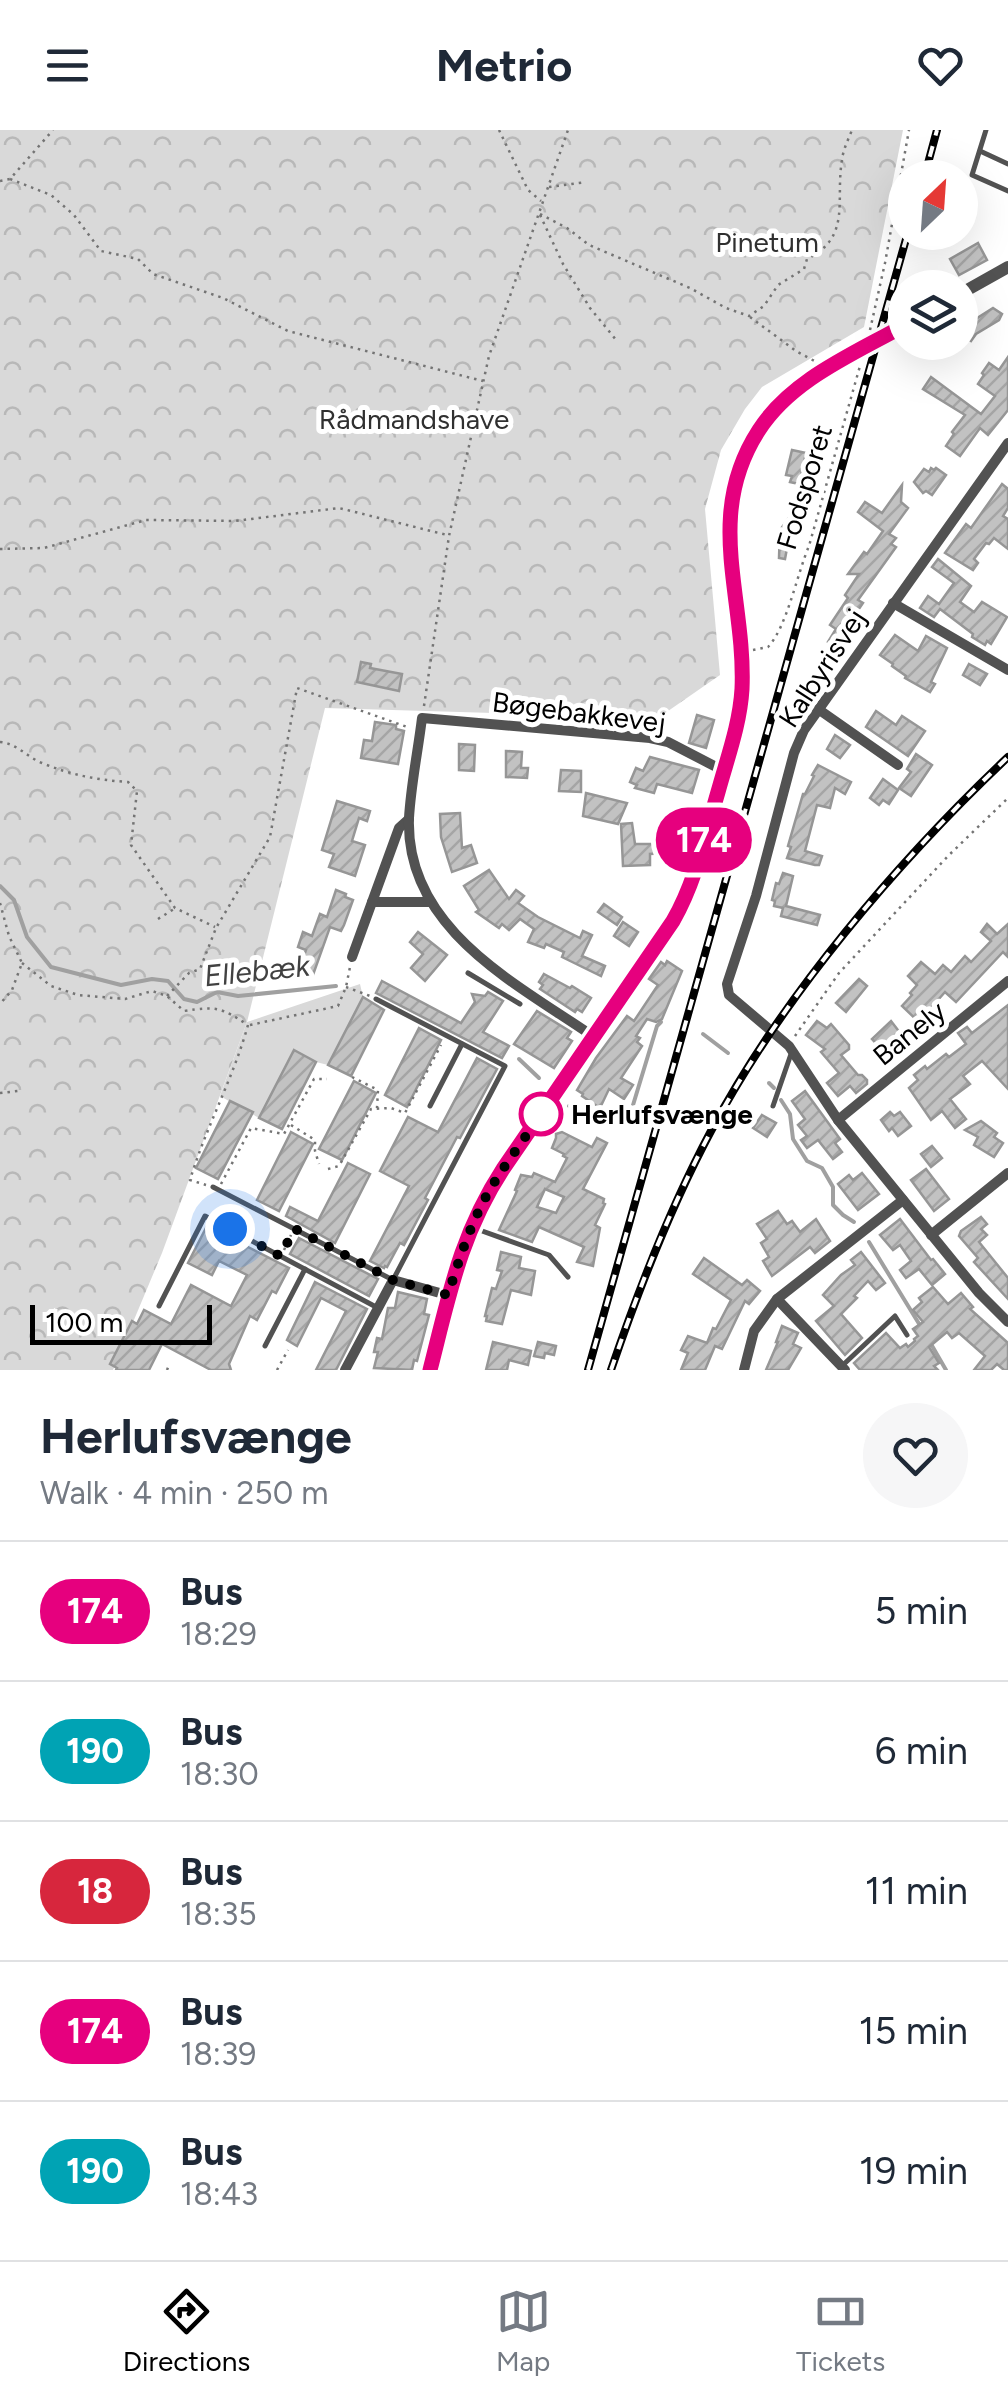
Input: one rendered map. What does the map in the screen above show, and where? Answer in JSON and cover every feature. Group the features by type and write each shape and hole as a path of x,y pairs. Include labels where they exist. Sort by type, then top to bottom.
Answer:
{"street":[{"path":"978,284 1008,267"},
{"path":"430,1370 448,1295 471,1227 491,1188 682,906 692,884 742,694 729,532 730,504 738,472 759,430 789,396 828,368 888,334"},
{"name":"Kalbyrisvej","path":"1008,443 804,730 727,984 730,995 790,1048 838,1120 979,1293 1008,1322"},
{"path":"892,603 1008,670"},
{"path":"818,709 898,764"},
{"path":"422,718 409,819 412,848 431,902 472,952 594,1037"},
{"name":"Bøgebakkevej","path":"422,718 650,738 668,742 724,771"},
{"path":"352,957 399,828 409,819"},
{"path":"372,902 431,902"},
{"name":"Banely","path":"838,1120 1008,981"},
{"path":"931,1235 1008,1173"},
{"path":"744,1370 754,1332 777,1300 904,1200"},
{"path":"345,1370 393,1280 448,1295"},
{"path":"777,1300 843,1368"}],"lane":[{"path":"986,130 972,175 1008,191"},
{"path":"980,151 1008,164"},
{"path":"468,974 520,1004"},
{"path":"215,1188 393,1280 505,1066 376,999"},
{"path":"430,1106 462,1044"},
{"path":"773,1106 790,1048"},
{"path":"158,1306 205,1216 378,1308"},
{"path":"471,1227 549,1254 568,1277"},
{"path":"265,1346 305,1269"},
{"path":"843,1368 895,1316 906,1335"}],"path":[{"path":"10,179 53,130"},
{"path":"499,130 528,190 542,202"},
{"path":"422,718 449,536 483,380 568,130"},
{"path":"750,316 764,306 778,285 804,269 807,259 825,250 840,218 842,156 852,130"},
{"path":"869,333 909,130"},
{"path":"0,180 10,179 52,195 74,215 101,251 138,258 153,274 223,298 288,331 483,380"},
{"path":"548,187 586,182"},
{"path":"539,214 589,245 750,316 796,351 828,368"},
{"path":"539,214 590,308 616,342"},
{"name":"Fodsporet","path":"740,652 768,647 780,629 809,546 860,368"},
{"path":"0,549 44,548 146,520 235,521 339,508 449,536"},
{"path":"169,994 189,973 200,969 216,928 270,836 297,688 420,732"},
{"path":"0,742 9,742 38,762 91,780 128,782 137,791 131,845 176,908 216,928"},
{"path":"790,1048 839,973 1008,798"},
{"path":"0,904 22,963 51,986 78,995 125,1000 152,991 169,994 184,1011 211,1006 248,1026 338,1006 352,957"},
{"path":"158,919 176,908"},
{"path":"0,1004 12,990 22,963"},
{"path":"346,987 376,999"},
{"path":"248,1026 190,1180 215,1188 251,1128 284,1134 314,1079 327,1079"},
{"path":"328,1169 339,1166 371,1109 405,1112 446,1035"},
{"path":"352,1077 378,1090 377,1108"},
{"path":"0,1093 18,1091"},
{"path":"410,1104 430,1106"},
{"path":"289,1124 316,1140 319,1164"},
{"path":"280,1256 295,1229"},
{"path":"277,1370 288,1350"}],"green space":[{"name":"Rådmandshave","path":"0,130 903,130 897,160 888,160 888,206 864,327 762,387 721,450 705,509 720,675 658,718 325,708 247,1022 162,1253 113,1370 0,1370"},
{"path":"360,984 363,997 328,1065 294,1051 259,1118 220,1096 247,1022"}],"building":[{"path":"978,243 987,260 968,270 956,270 950,259 966,250 978,250"},
{"path":"993,308 1002,314 978,333 978,318"},
{"path":"1008,357 1008,410 988,435 980,428 960,456 946,446 965,415 923,389 931,377 981,414 995,396 978,384 982,373 989,363 999,370"},
{"path":"792,450 806,453 799,484 790,482 792,476 786,475"},
{"path":"931,468 946,475 932,495 923,493 914,482 924,469 929,472"},
{"path":"1002,484 1008,489 1008,508 1003,516 1008,519 1008,549 994,538 974,559 978,563 973,570 945,553 966,524 971,528"},
{"path":"902,485 901,502 908,508 889,534 896,538 891,544 896,547 858,600 863,603 846,628 850,636 840,650 828,642 836,629 830,625 859,574 848,574 883,531 858,512 865,502 882,513"},
{"path":"794,511 785,559 779,558 780,530"},
{"path":"938,559 971,586 960,602 974,612 982,602 1007,617 991,644 987,641 985,645 972,637 940,609 934,617 920,608 928,596 939,604 954,583 932,567"},
{"path":"895,635 918,651 926,636 947,648 930,692 905,678 880,655"},
{"path":"361,662 371,664 370,668 402,674 399,691 357,682"},
{"path":"969,664 987,674 980,685 963,675"},
{"path":"876,711 896,725 902,716 925,731 908,756 866,727"},
{"path":"697,715 714,720 706,748 689,743"},
{"path":"375,722 396,725 396,729 404,731 398,764 361,758 364,740 372,741"},
{"path":"835,735 850,745 840,758 827,749"},
{"path":"459,744 475,745 474,771 459,770"},
{"path":"506,751 522,752 521,768 528,768 527,778 506,777"},
{"path":"916,754 932,765 911,796 899,788 911,772 907,769"},
{"path":"650,757 699,770 692,793 657,784 654,793 635,788 637,785 630,782 636,768 643,771"},
{"path":"818,765 851,782 845,794 835,788 830,808 817,805 805,851 822,856 819,865 815,865 787,858 803,794"},
{"path":"561,770 581,771 581,792 559,791"},
{"path":"883,779 898,790 889,804 883,800 879,805 870,798"},
{"path":"586,793 627,803 618,824 583,816"},
{"path":"337,801 370,811 367,821 359,818 352,841 365,845 355,876 329,867 334,854 322,850"},
{"path":"460,813 462,848 471,845 477,863 452,872 441,837 440,814"},
{"path":"632,823 635,844 665,844 665,853 650,854 650,865 623,866 621,824"},
{"path":"489,870 509,899 516,890 524,896 518,903 538,917 580,938 583,931 592,935 582,956 605,966 601,976 562,957 564,952 528,942 534,929 520,919 509,930 502,924 499,928 476,912 479,910 464,886"},
{"path":"783,873 793,876 786,906 820,915 817,925 781,916 783,908 774,906 776,883 779,884"},
{"path":"336,890 353,900 344,925 341,931 330,927 313,975 298,973 306,950 298,947 303,932 312,936 320,914 327,917"},
{"path":"604,904 622,917 617,925 598,912"},
{"path":"623,922 638,932 629,946 614,936"},
{"path":"987,924 997,934 1008,924 1008,957 1003,952 956,1002 945,992 930,1009 936,1014 924,1027 902,1006 917,985 908,976 921,962 935,974 943,965 951,972 965,956 971,962 991,941 981,932"},
{"path":"418,932 447,955 425,981 411,968 423,954 410,942"},
{"path":"667,961 682,971 662,1019 647,1019 636,1036 642,1046 621,1078 633,1085 624,1099 609,1089 600,1108 577,1090 627,1016 634,1021 658,985 649,979 661,962 665,965"},
{"path":"544,974 591,998 582,1012 575,1012 540,989"},
{"path":"859,979 867,986 846,1012 836,1003"},
{"path":"382,981 461,1023 475,1002 472,994 485,996 488,992 503,1001 483,1032 509,1046 502,1058 376,993"},
{"path":"363,997 384,1010 351,1076 328,1065"},
{"path":"1008,1005 1008,1089 982,1061 963,1076 970,1084 950,1099 966,1119 955,1128 942,1111 931,1120 909,1088 918,1080 914,1075 966,1044 958,1033 967,1027 972,1033"},
{"path":"537,1011 571,1032 567,1038 572,1041 554,1068 514,1044"},
{"path":"817,1021 827,1028 831,1024 849,1045 841,1055 867,1080 856,1093 850,1086 838,1096 827,1083 839,1073 821,1052 825,1049 806,1035"},
{"path":"891,1021 901,1034 882,1050 872,1039"},
{"path":"419,1028 441,1040 407,1107 385,1095"},
{"path":"294,1050 316,1062 282,1129 259,1118"},
{"path":"477,1058 497,1069 460,1138 457,1137 404,1245 400,1243 384,1268 370,1261 409,1186 380,1171 408,1117 438,1132"},
{"path":"354,1081 376,1093 342,1160 319,1149"},
{"path":"805,1091 840,1139 835,1143 842,1152 833,1159 818,1140 807,1148 801,1140 807,1136 798,1125 805,1119 792,1101"},
{"path":"230,1101 253,1112 218,1179 196,1168"},
{"path":"890,1112 894,1116 900,1112 911,1126 898,1136 881,1120"},
{"path":"762,1115 776,1123 767,1137 753,1128"},
{"path":"981,1121 1003,1143 994,1157 974,1145 978,1137 965,1130"},
{"path":"291,1132 313,1144 279,1211 257,1200"},
{"path":"562,1132 592,1147 597,1138 607,1143 583,1189 604,1199 605,1204 595,1225 600,1228 593,1266 577,1262 584,1247 539,1227 532,1242 499,1230 521,1175 532,1177 534,1173 555,1182 567,1158 552,1148 556,1134","holes":["545,1189 564,1197 556,1213 537,1207"]},
{"path":"932,1146 942,1158 931,1167 921,1154"},
{"path":"348,1163 370,1174 335,1243 286,1216 290,1207 318,1221"},
{"path":"926,1169 949,1199 934,1211 911,1180"},
{"path":"862,1173 879,1194 858,1210 838,1184 849,1175 853,1180"},
{"path":"778,1211 787,1224 792,1221 800,1232 816,1219 830,1241 815,1253 810,1247 772,1276 763,1261 769,1257 761,1243 767,1239 757,1224"},
{"path":"981,1217 987,1224 981,1229 987,1235 979,1242 1008,1278 1008,1299 974,1262 978,1258 959,1236"},
{"path":"900,1219 945,1274 932,1285 919,1269 906,1278 900,1270 911,1261 900,1245 893,1250 880,1235"},
{"path":"207,1226 289,1268 257,1320 250,1316 229,1364 231,1370 211,1370 162,1344 149,1370 116,1370 110,1364 132,1321 137,1324 144,1310 171,1324 191,1285 231,1306 247,1275 219,1261 212,1275 188,1263"},
{"path":"299,1238 378,1279 369,1296 290,1254"},
{"path":"501,1252 521,1257 519,1268 535,1271 531,1295 511,1290 502,1324 486,1321 485,1316 492,1288 496,1289 502,1271 497,1270"},
{"path":"861,1252 885,1283 876,1290 868,1281 841,1314 862,1338 845,1355 816,1321 834,1306 823,1295 855,1265 851,1260"},
{"path":"704,1258 742,1285 747,1280 760,1291 749,1304 745,1301 722,1349 715,1346 705,1370 681,1370 688,1353 681,1350 688,1336 707,1343 731,1300 693,1274"},
{"path":"315,1282 367,1309 336,1370 316,1370 346,1311 321,1298 297,1346 287,1340"},
{"path":"933,1287 948,1304 961,1293 973,1307 970,1309 1008,1343 1008,1370 997,1364 991,1370 974,1370 985,1356 959,1333 952,1338 947,1332 929,1347 939,1363 934,1366 938,1370 860,1370 854,1363 886,1333 900,1348 915,1341 918,1336 913,1329 923,1322 913,1310 922,1302 919,1298"},
{"path":"398,1292 427,1299 424,1314 429,1315 417,1361 414,1360 412,1370 374,1368 377,1338 382,1339 388,1308 395,1308"},
{"path":"782,1326 798,1333 793,1344 801,1348 788,1370 766,1370 778,1342"},
{"path":"493,1342 531,1351 528,1365 509,1360 507,1370 486,1370"},
{"path":"538,1342 556,1346 554,1355 534,1356"}],"waterway":[{"name":"Ellebæk","path":"0,886 14,900 27,937 51,967 121,985 152,979 168,981 184,999 197,1002 217,992 238,996 336,986"},
{"name":"Ellebæk","path":"569,1106 600,1123 623,1122 630,1115 661,1022"},
{"name":"Ellebæk","path":"703,1034 728,1053"},
{"name":"Ellebæk","path":"519,1059 539,1078"},
{"name":"Ellebæk","path":"769,1083 774,1088"},
{"name":"Ellebæk","path":"781,1100 790,1114 793,1139 807,1161 822,1168 833,1187 833,1205 854,1222"},
{"name":"Ellebæk","path":"869,1242 921,1327"},
{"name":"Ellebæk","path":"931,1344 946,1370"}],"railway":[{"path":"929,160 937,130"},
{"path":"588,1370 903,250"},
{"path":"611,1370 682,1189 711,1131 772,1031 884,886 1008,757"}],"bus line":[{"name":"174","path":"430,1370 448,1295 480,1207 673,921 692,884 742,694 729,532 730,504 742,462 759,430 789,396 828,368 888,334"}],"place":[{"name":"Herlufsvænge","path":"541,1114"}],"route":[{"path":"230,1229 280,1256 295,1229 393,1280 448,1295 480,1207 541,1114"}],"park label":[{"name":"Pinetum","path":"767,242"}]}
